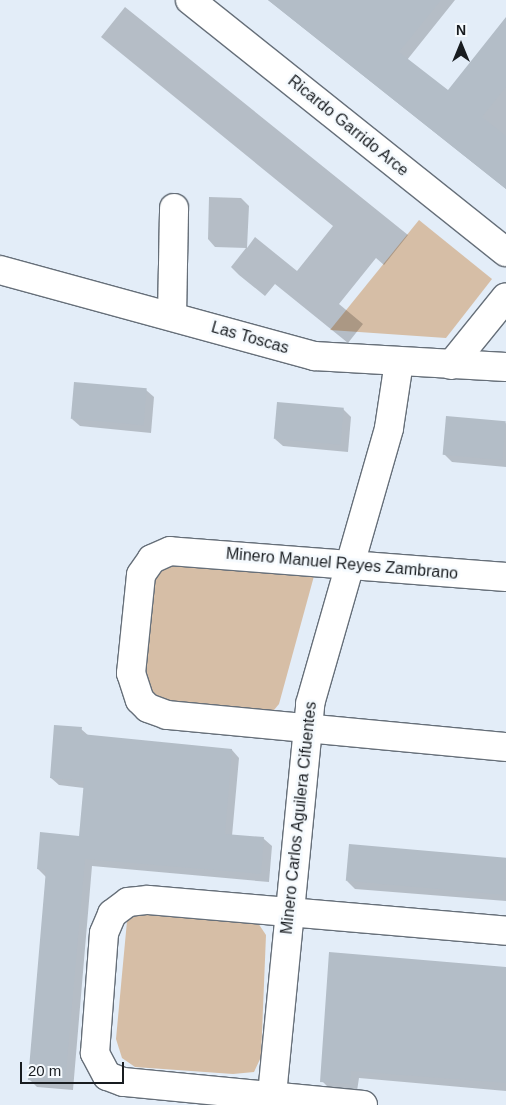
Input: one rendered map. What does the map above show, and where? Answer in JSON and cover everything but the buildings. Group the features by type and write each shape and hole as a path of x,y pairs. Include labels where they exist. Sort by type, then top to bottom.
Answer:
{"street":[{"name":"Ricardo Garrido Arce","path":"190,0 506,252"},
{"path":"172,316 174,208"},
{"name":"Las Toscas","path":"0,270 314,356 506,367"},
{"path":"451,365 506,297"},
{"name":"Minero Carlos Aguilera Cifuentes","path":"272,1101 306,729 316,679 389,428 399,362"},
{"name":"Minero Manuel Reyes Zambrano","path":"306,729 167,715 148,708 140,700 131,673 141,575 152,559 179,550 506,577"},
{"path":"306,729 506,747"},
{"path":"363,1105 272,1101 123,1082 107,1076 95,1053 106,922 119,907 148,900 506,931"}],"shaded area":[{"path":"419,220 492,279 446,338 330,330"},
{"path":"169,563 310,572 314,576 279,704 269,716 158,704 142,682 153,576"},
{"path":"137,913 245,919 258,923 266,935 261,1057 254,1072 233,1074 135,1067 122,1058 116,1039 127,921"}]}
